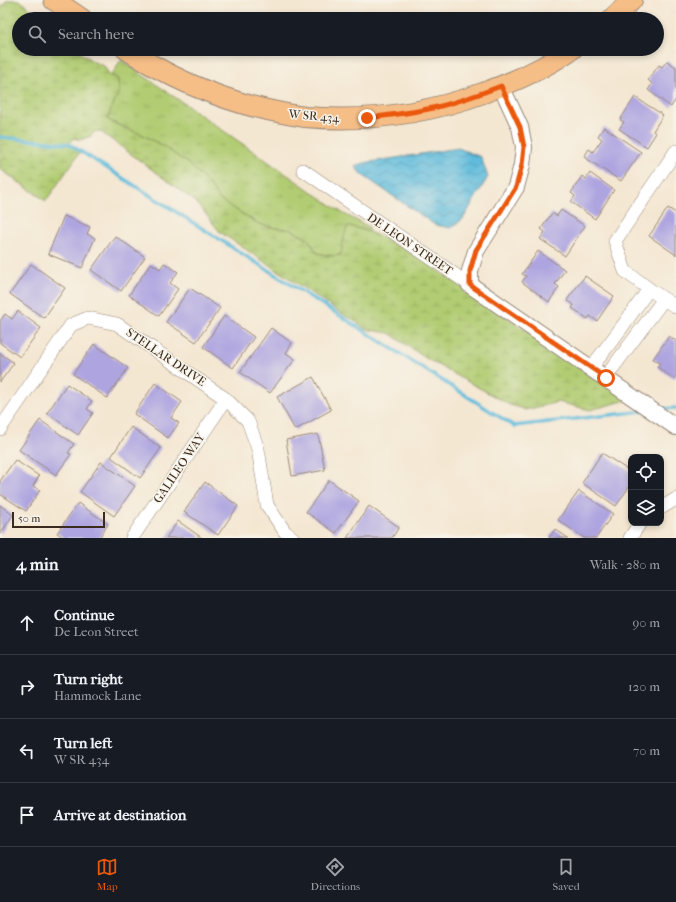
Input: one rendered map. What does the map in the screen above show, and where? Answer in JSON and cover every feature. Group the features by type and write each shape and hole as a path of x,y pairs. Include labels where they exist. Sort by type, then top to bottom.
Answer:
{"main road":[{"path":"54,0 72,12"},
{"path":"619,12 632,0"},
{"name":"W SR 434","path":"137,56 178,80 245,105 304,117 334,119 367,118 405,114 438,107 501,86 535,71 560,56"}],"street":[{"path":"470,285 470,271 476,250 516,187 522,165 524,147 520,127 501,86"},
{"path":"676,151 615,241 625,271 676,307"},
{"name":"DE LEON STREET","path":"303,170 676,427"},
{"path":"591,368 649,289"},
{"path":"606,378 664,299"},
{"name":"STELLAR DRIVE","path":"0,429 71,325 88,318 117,324 226,399 248,422 258,449 267,505 285,532 293,538"},
{"path":"622,327 636,338"},
{"name":"GALILEO WAY","path":"132,538 226,399"},
{"path":"664,506 676,499"},
{"path":"630,538 638,526"}],"green space":[{"path":"7,0 19,0 33,12 12,12 12,56 85,56 104,66 110,76 118,79 119,91 107,119 141,134 163,146 189,164 208,183 220,200 259,224 292,230 309,240 317,253 331,256 341,255 347,226 366,231 384,239 438,271 463,288 463,290 468,291 627,400 590,410 558,402 525,410 510,405 427,359 389,333 365,329 353,319 347,317 220,232 196,202 101,132 94,132 91,136 80,140 74,138 69,144 80,152 46,201 0,169 0,10"},
{"path":"121,60 344,214 369,227 369,232 359,228 343,241 341,255 331,256 317,253 309,240 292,230 259,224 220,200 208,183 189,164 163,146 141,134 107,119 111,108 110,77"}],"water":[{"path":"458,148 481,157 488,177 463,219 451,228 435,225 361,174 355,166 364,163"}],"building":[{"path":"667,61 676,67 676,99 671,107 648,90 652,84 648,80 659,65 662,67"},
{"path":"635,97 663,115 653,131 656,133 647,147 619,129 624,122 620,120"},
{"path":"604,127 641,152 621,181 584,157 589,149 593,152 602,139 598,136"},
{"path":"590,173 614,190 595,219 571,202 575,196 571,193 582,176 586,179"},
{"path":"668,208 676,213 676,255 649,236"},
{"path":"561,210 585,226 565,256 540,239 545,232 541,229 552,213 557,216"},
{"path":"64,216 90,227 87,234 95,238 82,268 48,254"},
{"path":"115,236 145,257 121,291 91,270"},
{"path":"538,251 565,270 555,284 559,287 549,302 522,282 526,276 522,274"},
{"path":"151,263 160,269 164,263 178,272 170,283 178,289 159,316 129,295"},
{"path":"31,264 65,288 44,318 10,294"},
{"path":"585,276 614,296 597,321 590,316 588,319 572,308 574,305 567,300"},
{"path":"190,288 220,308 196,342 166,322"},
{"path":"18,311 41,328 20,357 0,343 0,321 5,314 12,319"},
{"path":"224,316 254,337 233,368 203,347"},
{"path":"271,328 292,343 286,353 295,359 270,393 240,372"},
{"path":"669,336 676,341 676,375 674,379 657,367 660,363 653,359"},
{"path":"94,344 128,368 107,398 73,374"},
{"path":"0,353 14,363 0,382"},
{"path":"313,377 331,410 295,430 277,397"},
{"path":"155,383 182,402 171,418 179,423 168,438 134,414"},
{"path":"67,384 92,401 87,409 93,413 78,435 47,413"},
{"path":"40,420 74,444 68,453 71,454 56,475 19,450"},
{"path":"131,427 161,448 140,478 111,457"},
{"path":"318,434 325,470 292,476 286,440"},
{"path":"602,453 628,470 628,488 616,506 582,483"},
{"path":"15,460 39,476 33,486 40,490 26,511 0,494 0,481"},
{"path":"101,462 135,486 114,516 80,492"},
{"path":"329,480 359,501 336,533 306,512"},
{"path":"205,482 238,506 218,535 184,512"},
{"path":"579,491 613,514 596,538 584,538 558,520"},
{"path":"78,503 108,524 99,538 64,538 57,533"},
{"path":"0,505 13,515 0,534"},
{"path":"369,506 399,527 392,538 347,538"},
{"path":"178,521 202,538 166,538"},
{"path":"555,529 568,538 549,538"}],"waterway":[{"path":"0,137 69,144 514,426 644,411"},
{"path":"660,409 676,408"}],"route":[{"path":"367,118 405,114 438,107 501,86 520,127 524,147 522,165 516,187 476,250 470,271 470,285 606,378"}]}
